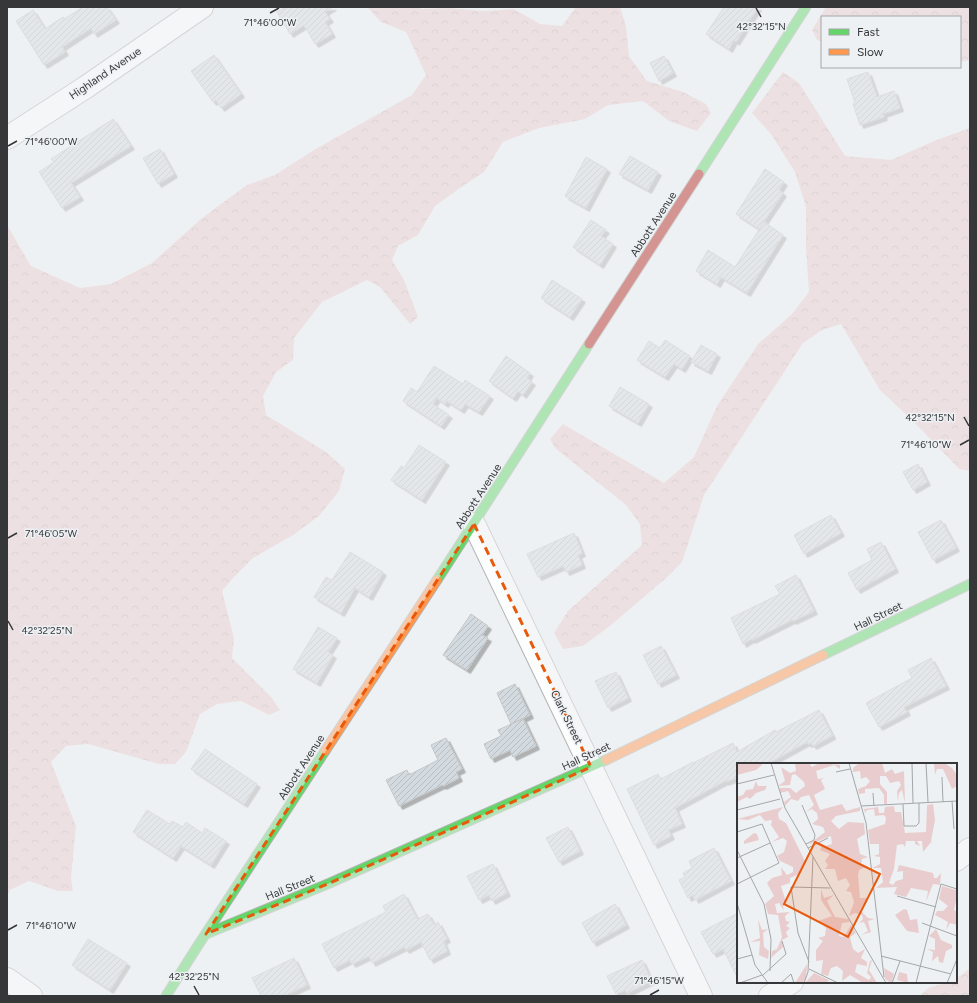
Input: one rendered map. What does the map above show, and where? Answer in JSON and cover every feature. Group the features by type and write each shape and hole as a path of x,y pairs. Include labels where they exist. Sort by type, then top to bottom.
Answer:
{"street":[{"name":"Highland Avenue","path":"7,138 86,87 202,7"},
{"name":"Abbott Avenue","path":"166,996 474,524 806,7"},
{"name":"Clark Street","path":"474,524 701,996"},
{"name":"Hall Street","path":"206,934 330,883 592,767 970,584"},
{"path":"957,859 970,849"},
{"path":"7,979 31,996"},
{"path":"770,996 790,983"}],"highlighted area":[{"path":"474,524 591,767 330,883 206,934"}],"green space":[{"path":"368,7 418,7 422,9 448,8 485,11 514,9 540,24 562,26 576,7 620,7 626,26 629,56 647,81 683,92 706,104 711,113 697,131 669,121 643,101 608,105 585,119 539,128 503,142 484,172 435,206 418,235 398,246 392,260 404,280 418,317 410,324 380,287 367,280 322,302 294,338 293,360 276,372 263,396 266,415 326,452 345,469 339,491 319,516 293,535 253,558 222,591 234,638 232,658 271,697 280,710 269,715 241,701 217,704 200,714 186,752 175,764 159,764 88,744 66,746 51,762 76,826 71,878 73,891 58,891 29,881 10,890 7,896 7,225 31,266 80,288 111,284 152,263 202,218 247,185 275,175 314,150 412,95 426,75 406,32 381,22"},
{"path":"826,7 970,7 970,60 961,62 961,16 821,16 821,42 817,40 812,30"},
{"path":"783,72 799,83 845,156 891,160 934,141 970,128 970,471 959,469 916,424 880,390 841,324 822,330 803,343 704,495 682,562 666,578 611,625 583,646 563,649 554,633 568,611 642,545 640,524 626,505 555,448 550,439 563,424 664,483 694,457 717,406 758,344 792,314 809,292 806,248 806,207 795,172 771,134 752,113"},
{"path":"970,968 970,996 920,996 928,988 945,983 957,983 957,978"}],"building":[{"path":"83,7 107,7 116,20 94,34 91,28 62,47 65,52 44,65 16,21 33,10 45,29 63,17 64,19"},
{"path":"285,7 333,7 325,12 330,19 325,22 332,34 315,44 304,25 290,34 277,12"},
{"path":"724,7 758,7 736,42 734,40 729,49 706,34"},
{"path":"214,55 241,94 221,108 216,100 213,102 191,71"},
{"path":"664,56 673,73 659,81 650,63"},
{"path":"868,72 877,97 894,91 900,108 883,114 884,117 860,125 847,79"},
{"path":"113,119 131,146 71,183 80,197 62,208 39,172 54,162 51,159"},
{"path":"160,149 174,174 158,184 143,158"},
{"path":"630,156 658,172 648,190 619,174"},
{"path":"586,157 607,169 586,208 565,196"},
{"path":"765,169 784,182 779,190 783,193 759,229 736,214"},
{"path":"591,220 606,230 601,236 613,244 600,265 573,247"},
{"path":"764,222 783,235 747,293 721,277 717,284 696,271 708,250 735,267"},
{"path":"552,280 582,299 570,317 541,298"},
{"path":"665,340 690,356 682,369 674,364 665,377 637,360 649,341 660,348"},
{"path":"701,345 717,354 708,371 691,362"},
{"path":"506,356 530,373 527,378 532,382 523,395 518,391 513,398 489,381"},
{"path":"434,366 463,384 465,380 490,396 479,412 465,404 461,410 447,401 445,404 437,398 433,404 449,415 441,426 403,401 411,388 417,392"},
{"path":"620,387 649,404 638,423 609,406"},
{"path":"419,445 446,462 422,500 391,480 401,466 404,468"},
{"path":"918,464 927,482 913,490 903,472"},
{"path":"831,515 841,533 804,554 794,535"},
{"path":"941,520 956,548 933,560 918,532"},
{"path":"574,533 582,553 578,555 582,565 566,572 563,566 538,577 527,554"},
{"path":"881,542 895,569 857,590 848,573 872,560 867,549"},
{"path":"350,552 383,572 369,597 355,588 341,613 314,597 326,577 332,580"},
{"path":"796,575 814,611 743,644 731,618 780,594 775,586"},
{"path":"471,614 488,626 482,635 488,638 467,670 443,655"},
{"path":"318,627 337,638 328,652 333,655 317,683 293,669"},
{"path":"661,646 676,675 658,684 643,655"},
{"path":"931,658 946,686 904,707 907,712 879,727 866,703 912,678 908,670"},
{"path":"616,672 628,698 608,708 595,681"},
{"path":"515,684 530,715 511,724 497,693"},
{"path":"819,710 832,736 813,746 811,743 808,744 807,742 769,763 737,763 737,777 725,781 675,808 682,824 668,830 671,836 654,845 627,789 658,774 661,779 733,743 737,752 775,730 776,732"},
{"path":"523,719 536,746 513,757 510,750 491,759 484,744 501,736 498,730"},
{"path":"446,738 462,769 456,772 459,778 399,806 386,780 407,770 409,775 438,760 431,745"},
{"path":"205,749 257,784 244,804 191,769"},
{"path":"147,810 170,824 172,821 183,827 186,822 202,833 205,828 226,841 211,865 181,846 173,858 133,832"},
{"path":"568,827 580,851 559,862 546,838"},
{"path":"714,848 731,881 695,900 693,895 688,898 679,880 685,877 683,873 692,868 689,861"},
{"path":"493,864 507,893 492,901 489,895 479,900 467,876"},
{"path":"404,894 417,919 428,914 434,925 438,922 447,939 443,941 447,951 430,960 421,942 406,950 404,947 372,963 369,956 352,964 350,960 334,968 322,944 386,912 383,906"},
{"path":"615,904 626,925 593,943 582,923"},
{"path":"737,914 737,977 723,949 713,954 701,932"},
{"path":"88,939 127,963 110,990 72,965"},
{"path":"294,958 307,985 283,996 261,996 252,978"},
{"path":"642,960 651,981 627,993 625,990 616,994 607,976"}],"traffic: fast":[{"path":"699,174 806,7"},
{"path":"437,580 589,344"},
{"path":"823,655 970,584"},
{"path":"166,996 325,751"},
{"path":"206,934 330,883 606,760"}],"traffic: slow":[{"path":"325,751 437,580"},
{"path":"606,760 823,655"}],"traffic: jam":[{"path":"589,344 699,174"}]}
